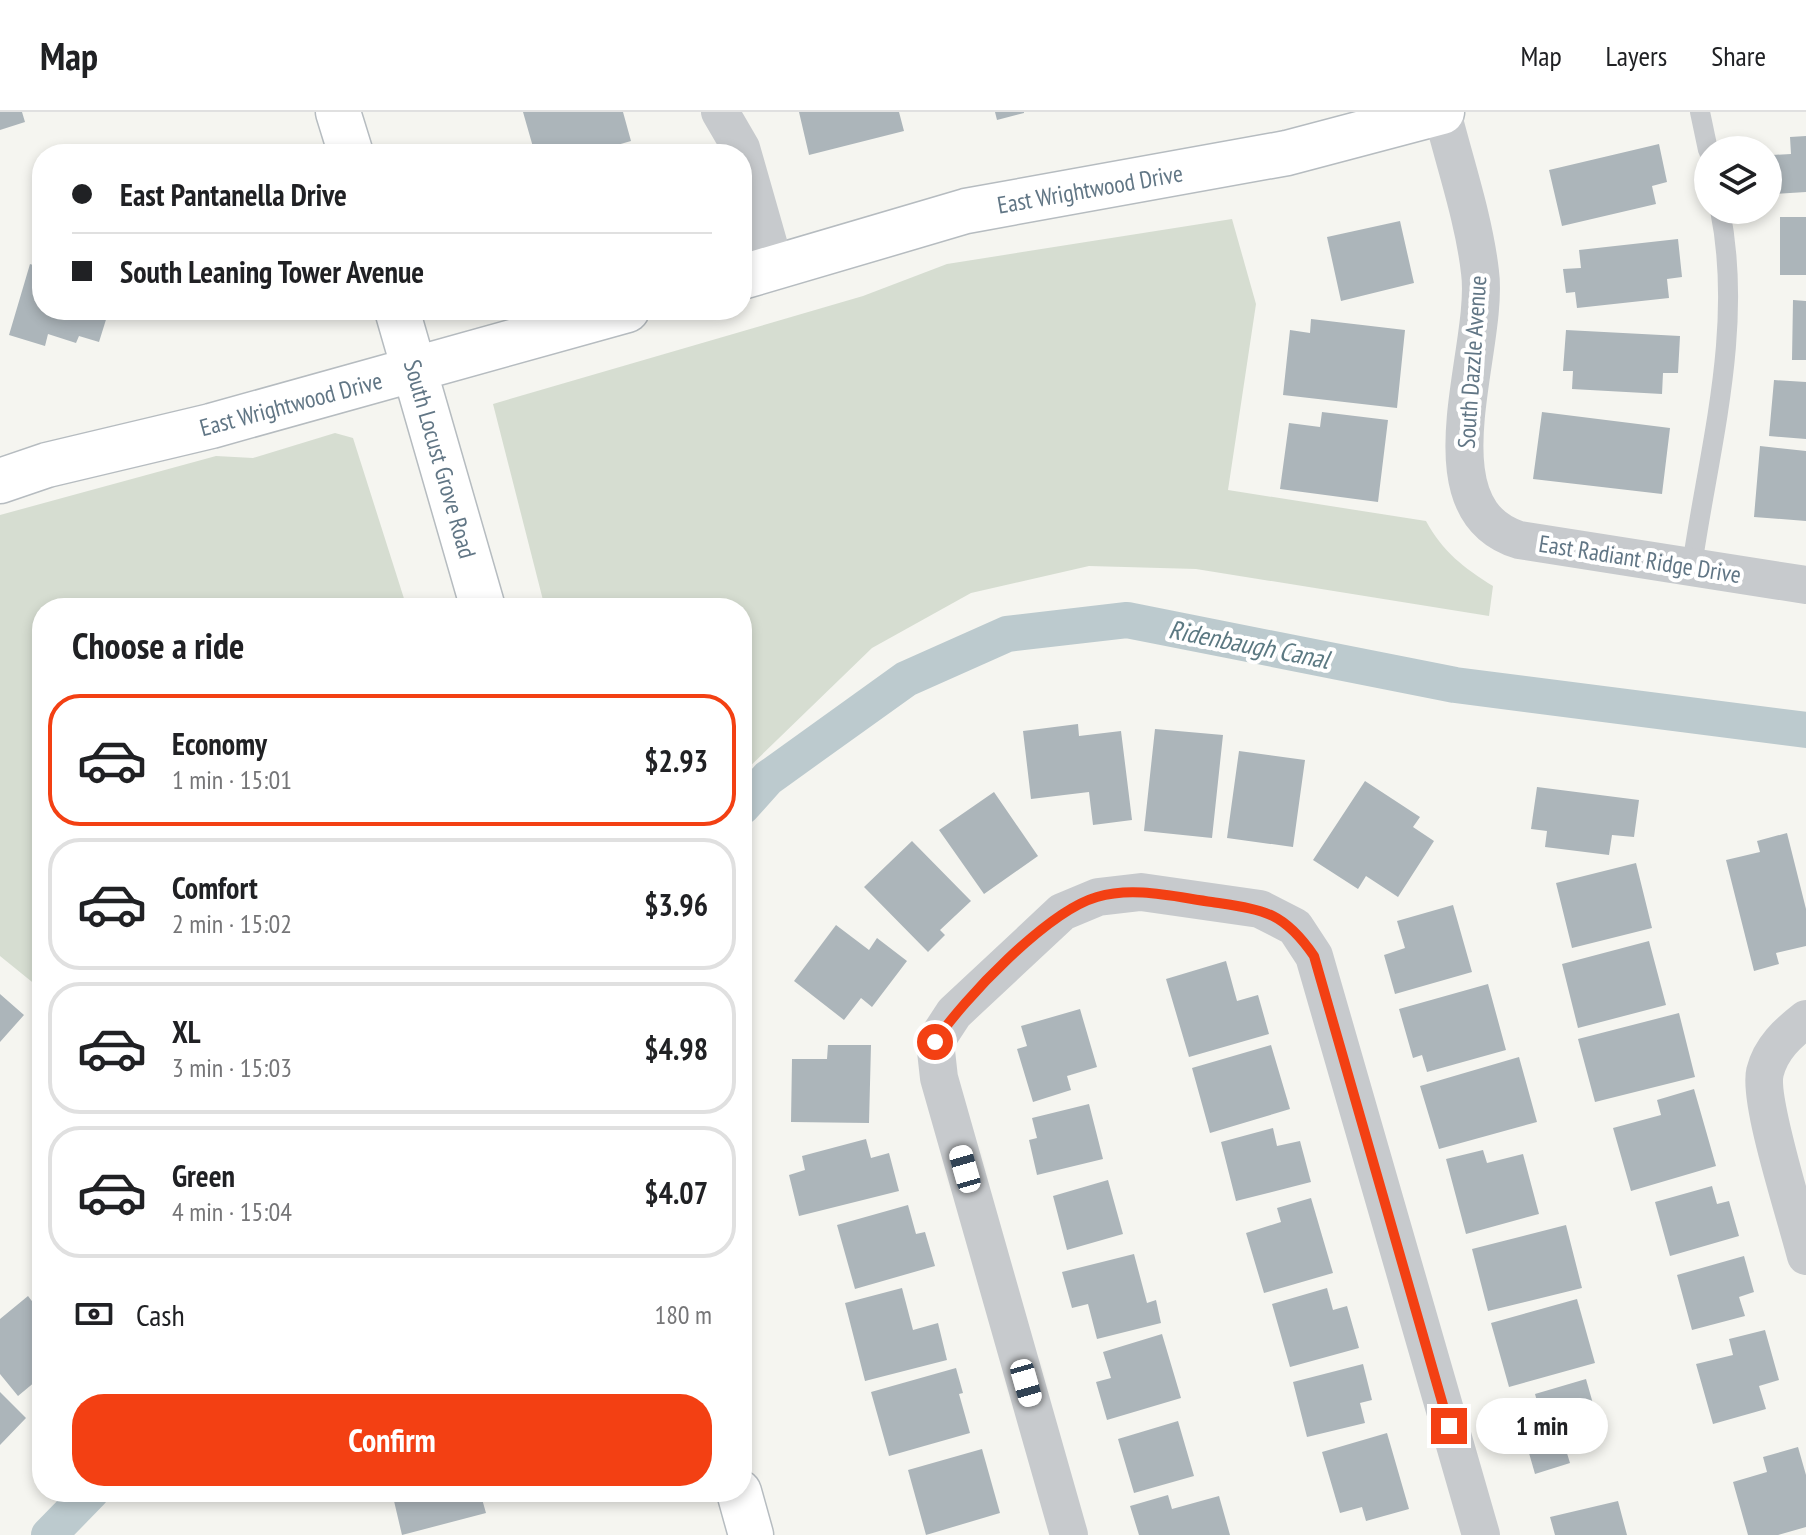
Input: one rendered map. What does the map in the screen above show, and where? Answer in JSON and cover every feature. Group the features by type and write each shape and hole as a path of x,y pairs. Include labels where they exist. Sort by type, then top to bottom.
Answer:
{"street":[{"path":"338,112 348,144"},
{"path":"720,112 739,144"},
{"name":"East Wrightwood Drive","path":"758,272 966,211 1287,153 1442,112"},
{"name":"South Dazzle Avenue","path":"1442,112 1481,274 1464,475 1482,515"},
{"path":"752,228 758,272"},
{"name":"South Locust Grove Road","path":"400,320 480,598"},
{"name":"East Wrightwood Drive","path":"0,481 47,465 211,426 592,320"},
{"name":"East Radiant Ridge Drive","path":"1482,515 1504,535 1519,540 1806,585"},
{"path":"1069,1535 939,1078 935,1042 954,1013 1062,912 1098,897 1141,892 1260,909 1295,927 1314,956 1481,1535"},
{"path":"1806,1019 1781,1039 1765,1073 1766,1103 1806,1256"},
{"path":"742,1502 751,1535"}],"lane":[{"path":"1700,112 1705,136"},
{"path":"1692,566 1730,328 1723,224"}],"shaded area":[{"path":"1232,219 1256,304 1228,490 1426,521 1455,558 1493,586 1489,616 1196,569 1089,566 971,593 872,648 752,764 752,598 542,598 493,404 863,296 947,264"},
{"path":"335,433 353,438 404,598 32,598 32,982 0,956 0,515 216,456 253,458"}],"building":[{"path":"0,112 22,112 25,122 0,130"},
{"path":"523,112 623,112 631,141 621,144 532,144"},
{"path":"799,112 899,112 904,131 809,155"},
{"path":"995,112 1024,112 1024,113 997,120"},
{"path":"1806,136 1806,192 1782,194 1782,154 1791,154 1790,137"},
{"path":"1659,144 1667,182 1652,186 1656,204 1562,226 1549,170"},
{"path":"1782,217 1806,217 1806,275 1780,275"},
{"path":"1400,221 1414,283 1341,301 1327,237"},
{"path":"1678,239 1682,277 1667,279 1669,298 1577,308 1575,292 1566,293 1563,269 1581,268 1579,250"},
{"path":"30,264 32,320 106,320 99,342 79,336 76,343 48,334 45,346 9,335"},
{"path":"1793,300 1806,301 1806,360 1792,360"},
{"path":"1311,319 1405,330 1397,408 1283,395 1290,330 1310,333"},
{"path":"1566,330 1680,336 1678,373 1663,373 1662,394 1572,389 1573,371 1563,371"},
{"path":"1774,380 1806,382 1806,439 1769,436"},
{"path":"1322,412 1388,420 1378,502 1280,489 1289,423 1320,427"},
{"path":"1542,412 1670,428 1662,494 1533,479"},
{"path":"1760,446 1806,451 1806,521 1754,517"},
{"path":"1078,724 1079,736 1121,731 1132,820 1093,825 1089,792 1031,799 1023,731"},
{"path":"1155,729 1223,735 1212,838 1144,831"},
{"path":"1239,751 1305,760 1293,847 1227,838"},
{"path":"1365,781 1420,817 1413,827 1434,841 1398,897 1366,876 1358,889 1313,860"},
{"path":"1537,787 1639,800 1634,837 1612,835 1609,855 1545,847 1547,831 1531,829"},
{"path":"994,792 1038,856 984,894 939,830"},
{"path":"1787,833 1806,909 1806,946 1776,953 1779,964 1754,971 1726,860 1760,852 1757,841"},
{"path":"912,841 971,901 940,930 945,935 928,952 864,887"},
{"path":"1636,863 1652,928 1572,948 1556,883"},
{"path":"1453,905 1472,972 1395,994 1384,955 1405,948 1397,921"},
{"path":"836,925 869,950 877,938 907,961 872,1007 861,998 844,1020 794,981"},
{"path":"1649,941 1666,1005 1578,1028 1562,964"},
{"path":"1226,961 1237,1001 1258,995 1269,1034 1189,1057 1166,979"},
{"path":"1488,984 1506,1050 1427,1072 1422,1055 1413,1058 1399,1009"},
{"path":"0,994 24,1015 0,1042"},
{"path":"1080,1009 1097,1067 1067,1076 1071,1090 1033,1102 1017,1049 1027,1046 1021,1026"},
{"path":"1679,1013 1695,1077 1595,1102 1578,1039"},
{"path":"828,1045 871,1045 869,1123 791,1122 792,1059 827,1059"},
{"path":"1271,1045 1290,1109 1210,1133 1192,1068"},
{"path":"1519,1057 1537,1122 1439,1149 1420,1086"},
{"path":"1694,1089 1716,1166 1631,1191 1613,1128 1661,1115 1657,1100"},
{"path":"1089,1104 1103,1159 1037,1175 1029,1140 1037,1138 1032,1118"},
{"path":"1273,1128 1277,1146 1300,1141 1311,1182 1236,1201 1221,1142"},
{"path":"866,1139 871,1158 889,1153 899,1191 799,1216 789,1175 805,1170 802,1156"},
{"path":"1483,1150 1487,1163 1523,1154 1539,1214 1466,1234 1446,1159"},
{"path":"1108,1180 1123,1234 1067,1250 1053,1196"},
{"path":"1712,1186 1717,1204 1729,1201 1739,1236 1670,1256 1655,1202"},
{"path":"1311,1198 1333,1273 1264,1293 1246,1233 1281,1222 1277,1208"},
{"path":"908,1205 916,1234 925,1232 935,1266 855,1289 837,1225"},
{"path":"1566,1225 1582,1288 1488,1311 1472,1249"},
{"path":"1134,1254 1147,1303 1156,1300 1161,1323 1097,1339 1088,1304 1072,1308 1062,1272"},
{"path":"1744,1256 1754,1292 1739,1297 1745,1316 1692,1330 1677,1275"},
{"path":"902,1288 913,1330 938,1323 947,1360 865,1381 845,1303"},
{"path":"1327,1288 1333,1310 1347,1306 1359,1348 1290,1367 1272,1304"},
{"path":"28,1296 32,1301 32,1384 18,1396 0,1374 0,1319"},
{"path":"1577,1299 1595,1363 1509,1387 1491,1323"},
{"path":"1765,1330 1779,1380 1759,1386 1766,1409 1713,1424 1696,1364 1733,1355 1729,1339"},
{"path":"1162,1334 1181,1398 1107,1420 1096,1382 1111,1378 1103,1352"},
{"path":"1363,1364 1372,1400 1360,1403 1365,1423 1307,1437 1293,1382"},
{"path":"956,1368 963,1393 959,1394 970,1433 889,1456 871,1392"},
{"path":"1586,1379 1603,1439 1566,1450 1570,1463 1535,1474 1520,1422 1541,1416 1535,1394"},
{"path":"0,1392 26,1418 0,1445"},
{"path":"1178,1421 1194,1476 1134,1493 1118,1439"},
{"path":"1387,1433 1409,1509 1366,1521 1362,1507 1340,1513 1322,1452"},
{"path":"1798,1447 1806,1475 1806,1527 1778,1535 1748,1535 1733,1482 1767,1472 1763,1457"},
{"path":"982,1449 1000,1513 926,1535 908,1470"},
{"path":"1168,1495 1172,1509 1219,1496 1230,1535 1139,1535 1130,1506"},
{"path":"1618,1501 1627,1535 1555,1535 1550,1517"},
{"path":"394,1502 483,1502 486,1513 402,1535"}],"waterway":[{"name":"Ridenbaugh Canal","path":"752,796 768,778 906,679 1007,634 1127,620 1455,685 1806,730"},
{"name":"Ridenbaugh Canal","path":"49,1535 81,1502"}],"route":[{"path":"935,1042 954,1013 1062,912 1098,897 1141,892 1260,909 1295,927 1314,956 1449,1426"}]}
